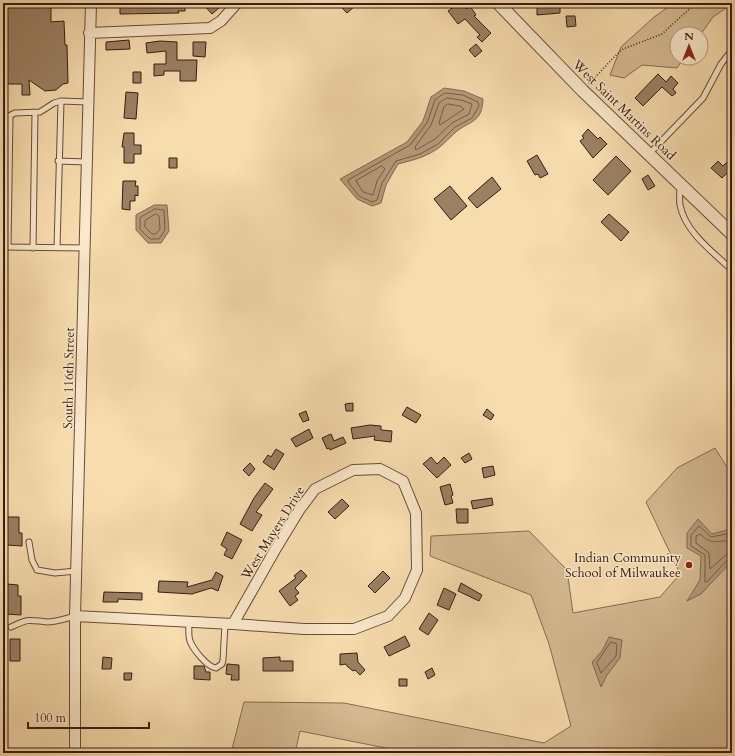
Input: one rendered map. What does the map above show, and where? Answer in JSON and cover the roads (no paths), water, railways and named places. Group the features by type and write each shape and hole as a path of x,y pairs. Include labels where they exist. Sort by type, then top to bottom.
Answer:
{"street":[{"name":"South 116th Street","path":"75,753 75,616 89,33 91,3"},
{"path":"89,33 210,28 221,21 237,3"},
{"name":"West Saint Martins Road","path":"498,3 583,91 732,234"},
{"name":"West Mayers Drive","path":"75,616 304,628 354,628 388,616 405,598 417,570 416,513 403,481 380,469 353,470 315,489 300,509 229,624"}],"lane":[{"path":"649,154 703,98 721,64 732,50"},
{"path":"3,119 16,113 40,112 54,103 61,101 88,102"},
{"path":"56,248 61,101"},
{"path":"33,248 35,113"},
{"path":"10,116 6,247 85,248"},
{"path":"58,161 87,162"},
{"path":"680,183 680,204 684,219 702,242 732,270"},
{"path":"30,542 32,560 38,570 55,573 77,571"},
{"path":"11,627 25,620 36,619 48,622 75,616"},
{"path":"188,622 189,636 192,645 208,664 216,668 222,664 229,624"}],"water":[{"path":"444,88 464,91 483,99 481,112 475,120 457,131 441,146 426,155 398,164 386,185 381,203 372,206 357,199 340,179 407,142 423,121 431,97"},
{"path":"154,205 167,205 169,231 161,243 148,243 136,230 136,215"},
{"path":"698,519 712,534 727,530 732,534 732,561 701,594 687,601 700,580 701,556 687,548 687,533"},
{"path":"609,637 622,640 620,658 607,675 601,687 592,662 602,651"}],"place":[{"name":"Indian Community School of Milwaukee","path":"689,565"}]}
